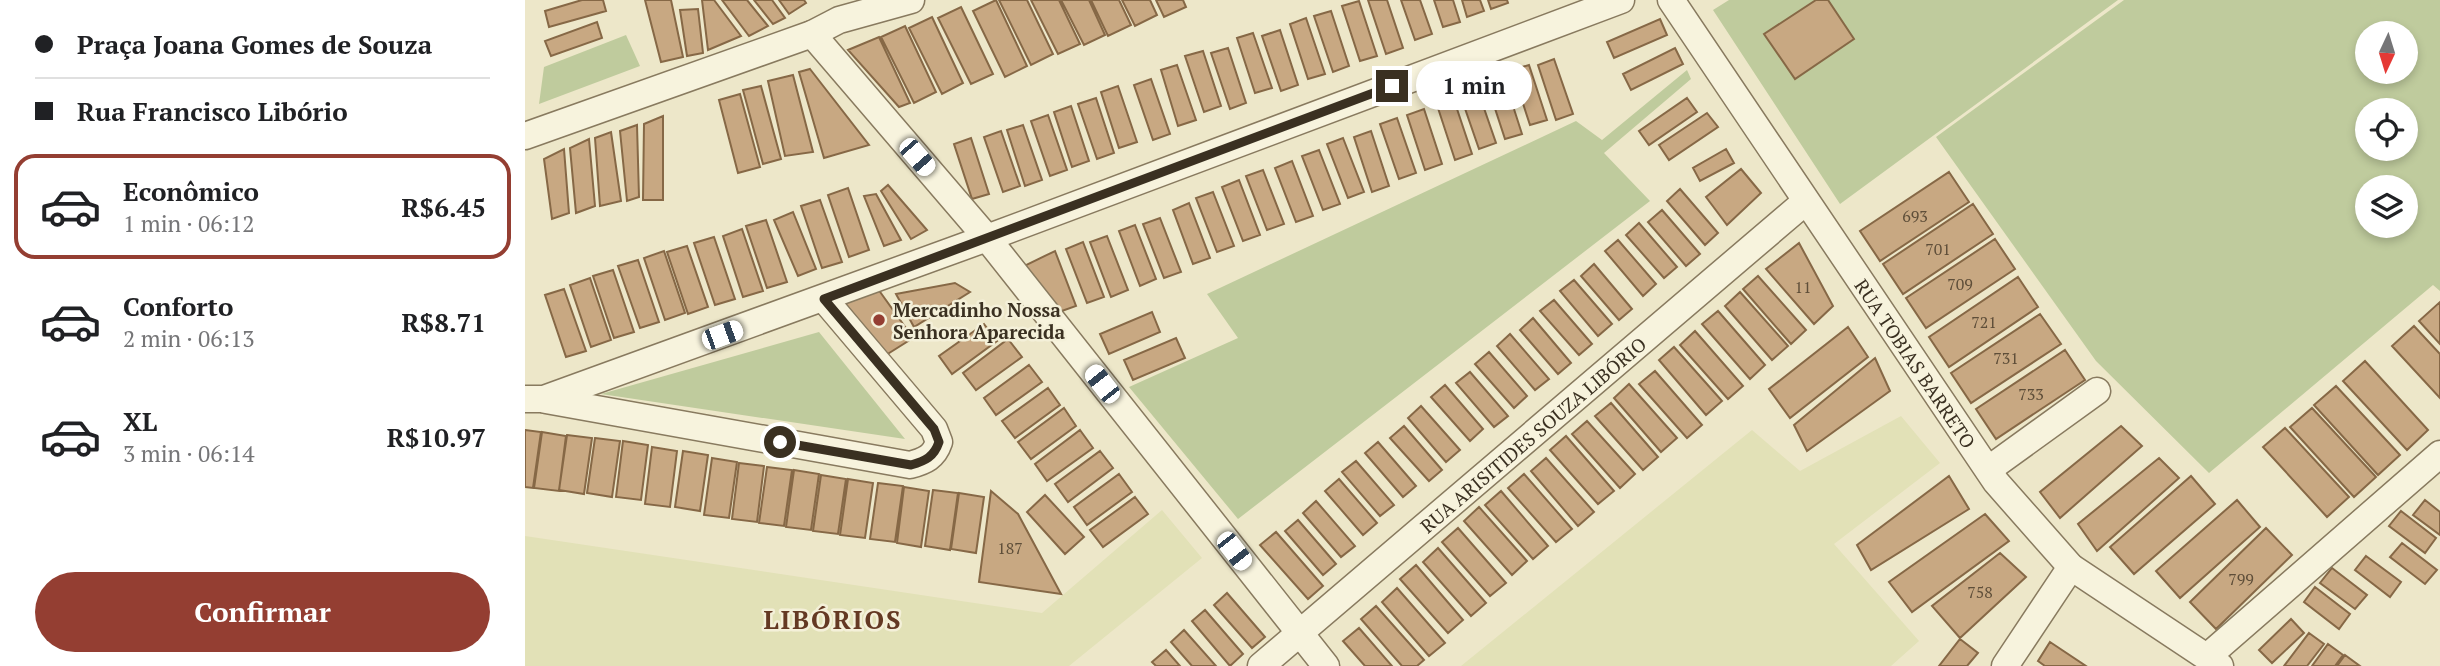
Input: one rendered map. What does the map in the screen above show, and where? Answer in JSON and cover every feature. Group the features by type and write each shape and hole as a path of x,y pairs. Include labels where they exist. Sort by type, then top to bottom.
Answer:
{"street":[{"path":"525,135 812,34 846,10 911,0"},
{"path":"535,399 824,299 1621,0"},
{"name":"RUA TOBIAS BARRETO","path":"1671,0 1996,482 2071,567 2213,662"},
{"path":"812,34 987,238 1326,666"},
{"name":"RUA ARISITIDES SOUZA LIBÓRIO","path":"1261,666 1805,202"},
{"path":"535,399 911,465 936,453 939,442 934,429 824,299"},
{"path":"1989,469 2097,391"},
{"path":"2213,662 2440,454"},
{"path":"2005,666 2071,567"}],"green space":[{"path":"1729,0 2118,0 1840,204 1713,10"},
{"path":"2124,0 2440,0 2440,291 2433,285 2209,473 2096,361 1936,137"},
{"path":"626,35 640,66 539,104 544,67"},
{"path":"1687,70 1691,79 1604,153 1650,201 1238,519 1129,387 1238,338 1207,294 1576,121 1602,140"},
{"path":"819,332 905,439 601,394"},
{"path":"1901,416 1940,463 1834,544 1919,641 1891,666 1461,666 1752,430 1800,471"},
{"path":"1162,510 1202,558 1069,666 525,666 525,536 1042,613"}],"building":[{"path":"582,0 603,0 606,11 549,27 545,11"},
{"path":"645,0 671,0 683,57 661,62"},
{"path":"702,0 714,0 741,36 708,50"},
{"path":"722,0 747,0 768,26 749,36"},
{"path":"754,0 772,0 785,18 773,24"},
{"path":"779,0 804,0 806,3 789,14"},
{"path":"996,0 1027,66 1005,77 973,11"},
{"path":"999,0 1027,0 1053,54 1031,65"},
{"path":"1031,0 1059,0 1080,44 1058,54"},
{"path":"1061,0 1089,0 1105,35 1084,45"},
{"path":"1091,0 1119,0 1131,25 1108,36"},
{"path":"1122,0 1150,0 1157,15 1135,26"},
{"path":"1156,0 1183,0 1186,7 1164,17"},
{"path":"1368,0 1387,0 1403,48 1386,54"},
{"path":"1401,0 1420,0 1432,34 1415,40"},
{"path":"1434,0 1453,0 1460,22 1443,27"},
{"path":"1462,0 1480,0 1484,11 1467,17"},
{"path":"1488,0 1507,0 1508,3 1491,9"},
{"path":"1816,0 1828,0 1854,39 1795,79 1764,34"},
{"path":"1359,1 1377,56 1360,61 1342,6"},
{"path":"961,7 993,74 971,84 938,18"},
{"path":"698,9 703,53 687,56 680,10"},
{"path":"1331,11 1349,66 1333,72 1314,16"},
{"path":"932,17 963,83 942,94 909,28"},
{"path":"1306,18 1325,74 1308,79 1290,24"},
{"path":"1660,19 1667,35 1614,58 1607,42"},
{"path":"597,22 602,38 551,56 545,41"},
{"path":"905,26 936,92 914,103 881,37"},
{"path":"1280,30 1298,85 1281,91 1262,36"},
{"path":"1253,33 1272,88 1255,93 1237,38"},
{"path":"879,37 910,103 899,107 848,50"},
{"path":"1228,48 1246,103 1230,109 1211,53"},
{"path":"1675,48 1683,64 1631,90 1623,74"},
{"path":"1203,51 1221,106 1204,112 1185,56"},
{"path":"1554,59 1573,114 1556,120 1538,65"},
{"path":"1177,65 1196,120 1178,126 1161,70"},
{"path":"1529,65 1547,120 1530,125 1512,70"},
{"path":"810,69 869,145 824,158 799,72"},
{"path":"793,75 813,152 785,156 768,81"},
{"path":"1504,78 1522,134 1505,139 1487,84"},
{"path":"1151,79 1170,134 1153,140 1134,85"},
{"path":"761,86 781,159 763,164 743,90"},
{"path":"1118,86 1137,142 1119,148 1101,92"},
{"path":"1477,88 1496,143 1479,149 1460,94"},
{"path":"740,94 760,167 738,173 719,100"},
{"path":"1096,98 1114,153 1097,159 1078,104"},
{"path":"1687,98 1697,112 1649,145 1639,131"},
{"path":"1454,100 1472,154 1455,160 1437,105"},
{"path":"1071,106 1089,161 1072,167 1054,112"},
{"path":"1424,109 1442,164 1425,170 1407,115"},
{"path":"1707,113 1718,127 1669,160 1659,145"},
{"path":"1048,115 1067,170 1050,176 1031,121"},
{"path":"663,116 663,200 643,200 644,124"},
{"path":"1397,118 1416,173 1399,179 1380,124"},
{"path":"637,125 639,197 627,201 620,131"},
{"path":"1023,125 1042,180 1025,186 1007,130"},
{"path":"1001,131 1020,186 1003,192 984,137"},
{"path":"1371,131 1389,186 1372,192 1354,137"},
{"path":"611,132 621,201 600,206 595,138"},
{"path":"971,138 989,194 972,199 954,144"},
{"path":"1343,138 1364,192 1348,198 1327,144"},
{"path":"589,139 595,206 576,213 570,148"},
{"path":"564,149 569,213 552,219 544,159"},
{"path":"1726,149 1734,163 1700,181 1693,168"},
{"path":"1319,150 1340,204 1323,210 1302,156"},
{"path":"1292,161 1313,216 1296,222 1275,168"},
{"path":"1741,169 1761,193 1727,225 1706,197"},
{"path":"1263,170 1284,224 1267,230 1246,176"},
{"path":"1949,172 1969,202 1880,261 1860,231"},
{"path":"1239,180 1260,235 1243,241 1222,187"},
{"path":"888,185 927,230 911,239 881,191"},
{"path":"848,188 869,250 849,257 828,195"},
{"path":"1680,189 1718,233 1705,245 1667,201"},
{"path":"1213,192 1234,246 1217,252 1196,198"},
{"path":"876,194 901,240 884,246 864,196"},
{"path":"820,200 842,262 822,268 801,206"},
{"path":"1189,203 1210,258 1193,264 1173,210"},
{"path":"1973,204 1993,234 1903,294 1883,264"},
{"path":"1662,210 1700,254 1686,266 1648,222"},
{"path":"793,212 816,269 798,276 774,220"},
{"path":"1160,218 1181,272 1164,278 1143,224"},
{"path":"766,220 787,282 767,288 746,226"},
{"path":"1639,223 1677,267 1664,278 1626,235"},
{"path":"1135,225 1156,279 1140,286 1119,231"},
{"path":"742,229 763,291 743,297 723,236"},
{"path":"1107,236 1128,290 1111,297 1090,242"},
{"path":"714,237 735,299 715,305 694,243"},
{"path":"1995,239 2015,269 1926,328 1906,298"},
{"path":"1618,240 1656,284 1643,296 1605,251"},
{"path":"1083,242 1104,297 1087,303 1066,249"},
{"path":"1799,243 1833,306 1814,324 1766,269"},
{"path":"687,246 708,307 688,314 667,252"},
{"path":"664,251 685,313 665,320 644,258"},
{"path":"1055,251 1076,306 1059,312 1024,266"},
{"path":"638,260 659,322 640,328 618,266"},
{"path":"1594,264 1632,309 1619,320 1581,276"},
{"path":"613,270 634,332 614,338 593,276"},
{"path":"1758,276 1806,330 1791,344 1743,289"},
{"path":"2018,277 2038,307 1949,367 1929,337"},
{"path":"590,278 611,340 591,347 570,285"},
{"path":"1574,280 1612,324 1598,336 1560,291"},
{"path":"955,283 970,292 914,327 896,294"},
{"path":"564,289 586,351 566,357 545,295"},
{"name":"Mercadinho Nossa Senhora Aparecida","path":"878,289 913,338 886,355 844,302"},
{"path":"1740,292 1788,346 1772,360 1725,306"},
{"path":"1554,300 1592,344 1579,355 1540,311"},
{"path":"2440,302 2440,344 2419,321"},
{"path":"1718,311 1765,365 1750,379 1702,324"},
{"path":"1152,312 1160,332 1109,354 1100,334"},
{"path":"2040,314 2061,344 1971,403 1951,373"},
{"path":"1533,318 1571,363 1558,374 1520,330"},
{"path":"984,324 997,341 952,374 939,356"},
{"path":"2414,326 2440,354 2440,398 2392,346"},
{"path":"1848,327 1868,357 1790,418 1769,389"},
{"path":"1695,331 1743,386 1728,399 1680,345"},
{"path":"1510,334 1549,379 1535,390 1497,346"},
{"path":"1176,338 1185,358 1133,380 1124,360"},
{"path":"1008,339 1022,357 976,390 963,373"},
{"path":"1674,347 1722,401 1706,415 1659,360"},
{"path":"2065,350 2085,380 1996,439 1976,409"},
{"path":"1489,352 1527,396 1514,408 1475,364"},
{"path":"1875,358 1890,391 1807,451 1794,425"},
{"path":"2365,361 2428,430 2407,450 2343,381"},
{"path":"1029,365 1042,382 996,415 984,398"},
{"path":"1655,371 1702,425 1687,438 1639,384"},
{"path":"1470,372 1508,416 1494,427 1456,383"},
{"path":"1629,384 1677,438 1661,452 1614,398"},
{"path":"1445,385 1483,429 1470,441 1431,397"},
{"path":"2336,386 2400,455 2378,475 2314,405"},
{"path":"1048,388 1060,405 1015,438 1002,421"},
{"path":"1611,403 1658,457 1643,470 1595,416"},
{"path":"1421,406 1460,450 1446,462 1408,418"},
{"path":"1064,408 1076,426 1031,459 1018,442"},
{"path":"2312,408 2376,477 2354,497 2290,427"},
{"path":"1587,421 1635,474 1620,488 1572,434"},
{"path":"1404,426 1442,470 1429,481 1390,438"},
{"path":"2121,426 2142,446 2060,518 2040,492"},
{"path":"2285,428 2349,497 2327,517 2263,447"},
{"path":"525,430 541,432 533,488 525,487"},
{"path":"1080,430 1093,448 1047,481 1035,464"},
{"path":"542,432 566,436 559,491 534,488"},
{"path":"567,435 592,438 584,494 559,490"},
{"path":"1566,436 1614,491 1598,504 1550,450"},
{"path":"595,438 620,441 612,497 587,493"},
{"path":"623,441 648,445 641,500 616,497"},
{"path":"1378,442 1416,486 1403,497 1365,453"},
{"path":"652,447 677,451 670,507 645,504"},
{"path":"683,451 708,455 700,511 675,507"},
{"path":"1100,451 1113,468 1068,502 1055,484"},
{"path":"712,458 737,462 729,518 704,515"},
{"path":"1546,458 1594,512 1578,526 1531,471"},
{"path":"2159,458 2179,478 2097,551 2078,524"},
{"path":"1356,461 1394,505 1380,516 1342,472"},
{"path":"739,463 764,466 757,522 732,519"},
{"path":"767,467 792,470 784,526 759,523"},
{"path":"794,470 819,474 811,530 786,527"},
{"path":"1119,474 1132,492 1087,525 1074,507"},
{"path":"1524,474 1572,529 1556,542 1508,488"},
{"path":"821,475 846,479 838,534 813,531"},
{"path":"1949,476 1969,509 1871,570 1857,545"},
{"path":"2191,476 2215,504 2134,574 2110,547"},
{"path":"848,479 873,483 865,538 840,535"},
{"path":"1339,479 1377,523 1363,535 1325,491"},
{"path":"878,483 903,486 895,542 870,539"},
{"path":"904,487 929,491 921,547 897,543"},
{"path":"933,490 958,493 950,550 925,546"},
{"path":"991,491 1018,514 1061,594 979,582"},
{"path":"1501,491 1548,546 1533,559 1485,505"},
{"path":"959,493 984,497 976,553 951,549"},
{"path":"1045,495 1084,537 1065,554 1027,512"},
{"path":"1135,497 1148,514 1103,547 1090,530"},
{"path":"2237,500 2260,527 2180,598 2156,571"},
{"path":"2425,500 2440,512 2440,535 2413,515"},
{"path":"1316,501 1355,546 1341,557 1303,513"},
{"path":"1479,507 1527,561 1512,575 1464,521"},
{"path":"2401,511 2436,538 2425,553 2389,526"},
{"path":"1985,514 2009,541 1912,612 1889,582"},
{"path":"1298,520 1336,564 1323,575 1285,531"},
{"path":"1458,528 1506,583 1490,596 1442,542"},
{"path":"2266,528 2292,555 2216,629 2190,602"},
{"path":"1276,532 1323,586 1308,599 1260,545"},
{"path":"2402,543 2437,570 2425,584 2390,557"},
{"path":"1438,548 1486,603 1471,616 1423,562"},
{"path":"2000,553 2026,577 1960,638 1932,606"},
{"path":"2366,556 2401,582 2390,597 2355,570"},
{"path":"1416,565 1463,620 1448,633 1400,579"},
{"path":"2332,568 2367,595 2355,609 2320,583"},
{"path":"2315,587 2350,614 2339,629 2304,602"},
{"path":"1397,588 1445,643 1429,656 1382,602"},
{"path":"1227,593 1265,637 1252,648 1214,605"},
{"path":"1376,606 1424,660 1417,666 1402,666 1361,619"},
{"path":"1205,610 1243,654 1230,666 1192,621"},
{"path":"2291,619 2304,633 2272,663 2259,650"},
{"path":"1359,628 1392,666 1365,666 1343,641"},
{"path":"1184,630 1216,666 1192,666 1171,642"},
{"path":"2309,633 2324,644 2307,666 2284,666"},
{"path":"1960,639 1978,653 1967,666 1939,666"},
{"path":"2050,642 2086,666 2045,666 2038,661"},
{"path":"2328,644 2343,655 2335,666 2312,666"},
{"path":"1166,650 1180,666 1156,666 1152,662"},
{"path":"2345,655 2360,666 2337,666"}],"place":[{"name":"Mercadinho Nossa Senhora Aparecida","path":"879,320"}],"district":[{"name":"LIBÓRIOS","path":"833,619"}],"route":[{"path":"780,442 911,465 936,453 939,442 934,429 824,299 1392,86"}]}
